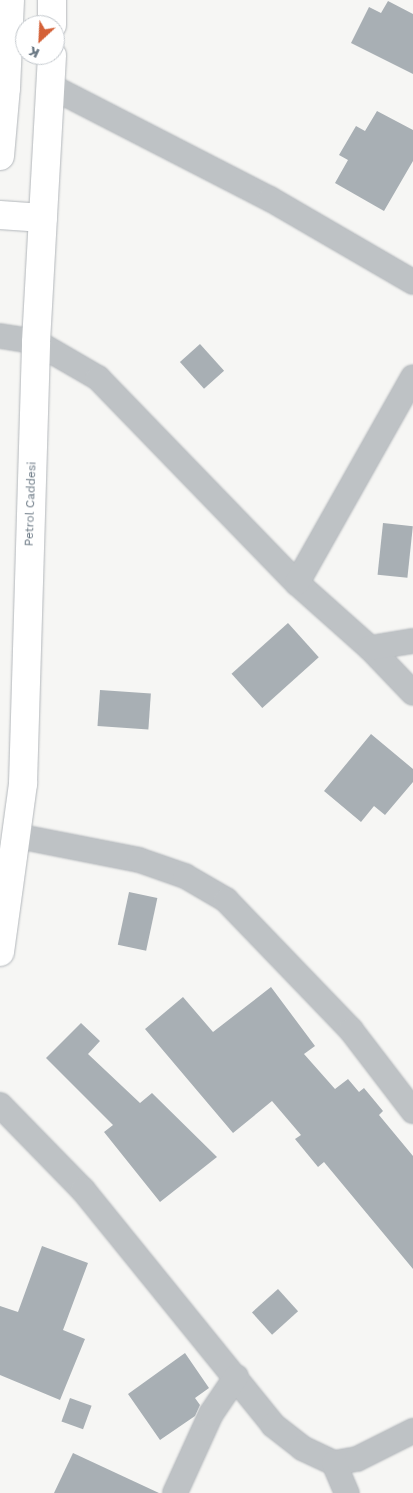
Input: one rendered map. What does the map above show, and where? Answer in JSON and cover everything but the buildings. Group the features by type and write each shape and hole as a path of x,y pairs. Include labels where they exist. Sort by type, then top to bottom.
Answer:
{"main road":[{"path":"0,156 6,88 10,0"},
{"path":"52,0 52,15"},
{"name":"Petrol Caddesi","path":"0,952 23,784 36,342 52,65"},
{"path":"0,215 43,218"}],"street":[{"path":"52,87 270,199 413,282"},
{"path":"0,336 36,342 98,378 298,583 370,648 413,693"},
{"path":"298,583 413,377"},
{"path":"370,648 413,641"},
{"path":"17,836 139,860 185,876 226,900 351,1030 413,1111"},
{"path":"0,1105 83,1190 273,1424 302,1448 334,1463 357,1459 413,1431"},
{"path":"175,1493 211,1414 236,1377"},
{"path":"334,1463 347,1493"}]}
